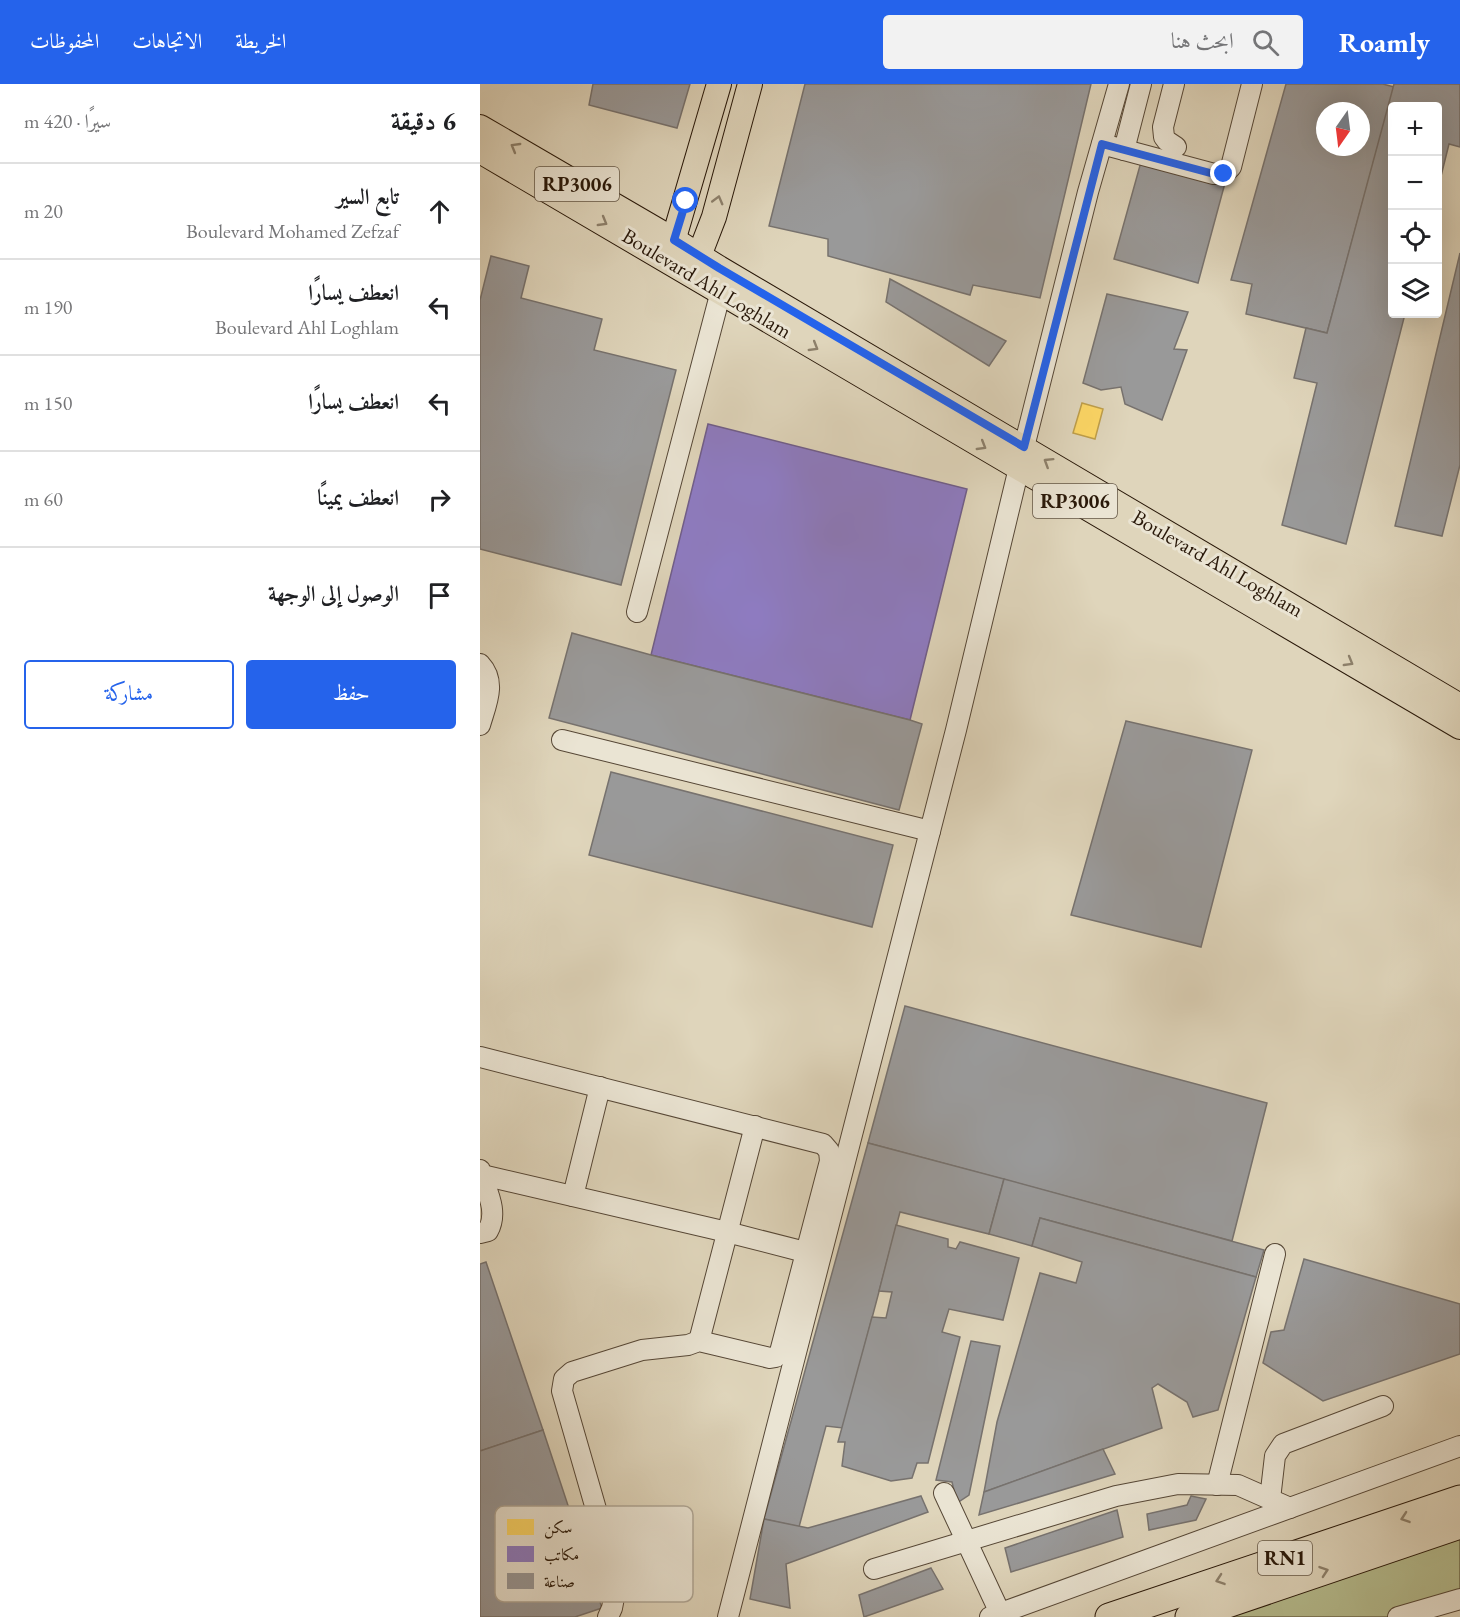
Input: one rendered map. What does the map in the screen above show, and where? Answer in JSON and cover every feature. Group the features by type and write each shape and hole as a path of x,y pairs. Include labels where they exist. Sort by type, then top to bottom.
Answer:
{"highway":[{"name":"RN1","path":"1109,1617 1460,1499"},
{"name":"RN1","path":"1189,1617 1460,1525"}],"main road":[{"path":"671,250 719,84"},
{"path":"696,265 714,217 750,84"},
{"name":"Boulevard Ahl Loghlam","path":"480,127 533,170 1323,636 1460,726"},
{"name":"Boulevard Ahl Loghlam","path":"480,151 533,170"},
{"name":"Boulevard Ahl Loghlam","path":"696,265 721,291 1021,457"},
{"name":"Boulevard Ahl Loghlam","path":"1323,636 1460,706"}],"street":[{"path":"728,1617 930,831 1021,457 1119,84"},
{"path":"1124,150 1141,84"},
{"path":"1174,84 1163,131 1167,141 1176,147"},
{"path":"1102,144 1214,174 1224,174 1231,167 1252,84"},
{"path":"637,612 721,291"},
{"path":"480,664 490,682 480,725"},
{"path":"562,740 930,831"},
{"path":"480,1057 823,1144 829,1151 830,1161 780,1353 776,1357 770,1358 699,1341 688,1345 642,1350 572,1372 564,1379 562,1391 595,1506"},
{"path":"573,1196 600,1087"},
{"path":"699,1341 755,1126"},
{"path":"481,1172 805,1252"},
{"path":"480,1233 488,1231 494,1213 481,1172"},
{"path":"1217,1485 1275,1254"},
{"path":"1270,1499 1275,1456 1282,1444 1383,1406"},
{"path":"944,1493 995,1615 1460,1446"},
{"path":"874,1569 1116,1496 1178,1484 1238,1485 1290,1508"},
{"path":"1408,1615 1439,1611 1460,1599"},
{"path":"608,1617 613,1602"}],"green space":[{"path":"1460,1525 1460,1600 1402,1617 1189,1617"}],"building: سكن":[{"path":"1082,403 1103,409 1095,439 1073,433"}],"building: مكاتب":[{"path":"708,424 967,489 910,720 651,655"}],"building: صناعة":[{"path":"593,84 690,84 677,128 589,105"},
{"path":"805,84 1091,84 1040,298 973,285 970,295 828,256 828,239 769,226"},
{"path":"1286,84 1383,84 1394,87 1388,102 1327,333 1246,314 1252,284 1231,280"},
{"path":"1394,84 1460,84 1460,147 1449,144 1442,172 1442,102 1389,102"},
{"path":"1388,106 1388,318 1404,318 1346,544 1282,525 1317,383 1294,378 1306,328 1327,333"},
{"path":"1141,162 1225,183 1198,283 1114,259"},
{"path":"1460,253 1460,465 1442,536 1395,526"},
{"path":"491,256 529,266 521,298 602,319 594,350 676,370 621,585 480,549 480,300"},
{"path":"890,279 1006,341 989,366 886,302"},
{"path":"1107,294 1188,312 1174,349 1187,350 1162,420 1125,404 1121,387 1101,390 1083,383"},
{"path":"572,633 922,724 899,810 549,718"},
{"path":"1126,721 1252,750 1201,947 1071,915"},
{"path":"611,772 893,845 872,927 589,855"},
{"path":"905,1006 1267,1103 1232,1241 868,1143"},
{"path":"868,1143 1004,1179 989,1234 900,1212 843,1428 826,1426 799,1527 764,1519"},
{"path":"1004,1179 1264,1250 1256,1277 1040,1218 1032,1246 989,1234"},
{"path":"1040,1218 1256,1277 1218,1410 1193,1417 1187,1402 1158,1384 1152,1388 1162,1428 984,1492 997,1422 1040,1273 1076,1283 1082,1262 1032,1246"},
{"path":"896,1225 948,1239 948,1247 956,1249 960,1242 1019,1258 1003,1320 949,1309 942,1332 960,1337 928,1463 917,1463 912,1478 891,1481 842,1466 845,1442 838,1442 872,1317 886,1318 892,1292 879,1291"},
{"path":"1304,1259 1460,1304 1460,1354 1323,1401 1263,1363 1271,1332 1284,1330"},
{"path":"486,1262 543,1430 480,1451 480,1264"},
{"path":"971,1341 1000,1346 969,1495 957,1503 952,1482 936,1480"},
{"path":"543,1430 568,1506 495,1506 495,1602 600,1602 602,1608 575,1617 480,1617 480,1451"},
{"path":"1103,1449 1115,1474 979,1515 984,1492"},
{"path":"921,1496 928,1512 786,1564 790,1608 750,1599 764,1519 808,1528"},
{"path":"1191,1496 1206,1499 1196,1520 1149,1530 1147,1514 1187,1505"},
{"path":"1117,1510 1123,1537 1011,1572 1005,1548"},
{"path":"931,1568 943,1589 864,1617 859,1595"}],"route":[{"path":"686,201 674,240 1024,447 1102,144 1214,174 1224,174"}]}
